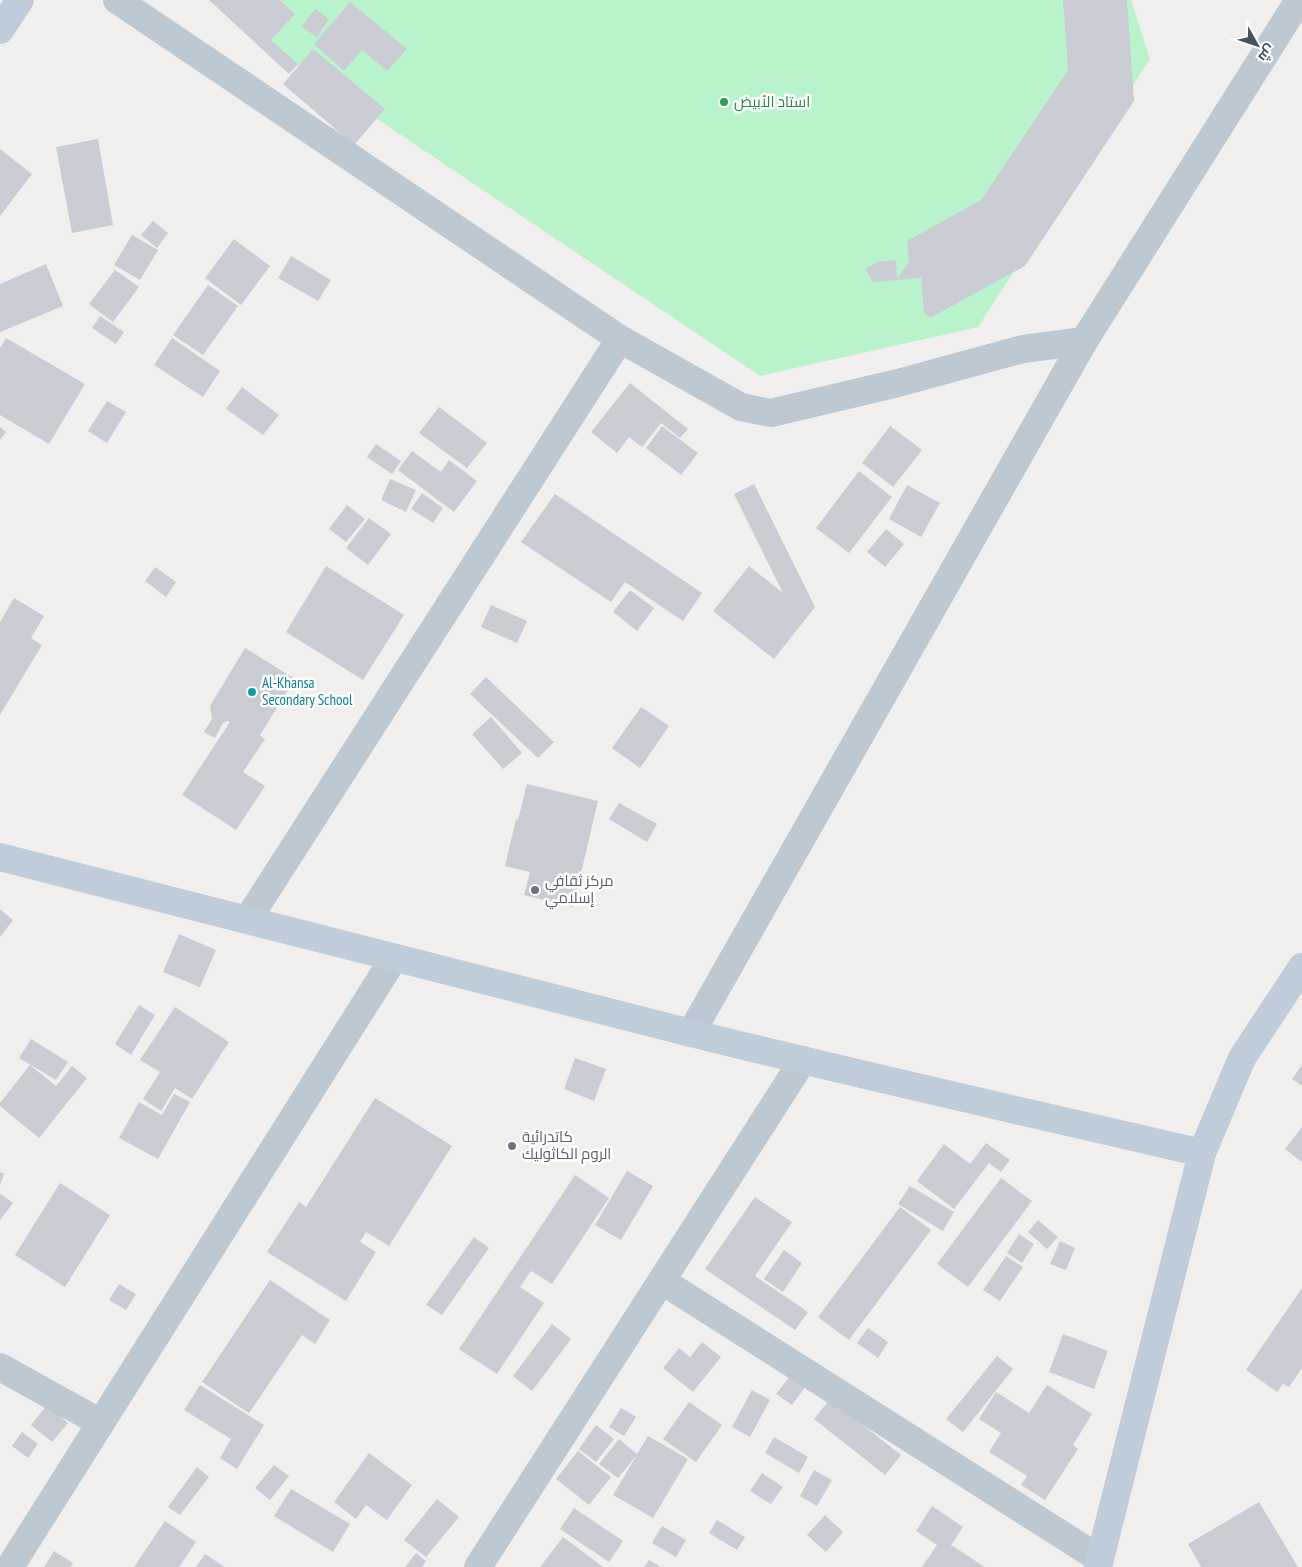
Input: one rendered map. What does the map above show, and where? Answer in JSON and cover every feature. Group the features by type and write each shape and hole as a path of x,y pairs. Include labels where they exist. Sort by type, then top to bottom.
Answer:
{"street":[{"path":"0,30 20,0"},
{"path":"117,0 620,339 741,407 771,413 898,383 1023,349 1084,341"},
{"path":"690,1033 1084,341 1299,0"},
{"path":"248,919 620,339"},
{"path":"0,857 690,1033 1202,1152"},
{"path":"10,1567 394,958"},
{"path":"662,1281 1099,1563 1202,1152 1242,1058 1302,967"},
{"path":"478,1567 803,1060"},
{"path":"0,1367 101,1423"}],"green space":[{"path":"241,0 1131,0 1150,59 978,327 760,376 249,33"}],"building":[{"path":"209,0 280,0 295,14 271,40 298,64 289,74"},
{"path":"1063,0 1127,0 1134,101 1025,266 930,318 924,313 921,278 873,282 865,269 877,262 896,260 897,279 909,262 907,241 981,200 1068,70"},
{"path":"350,2 407,49 387,71 362,50 344,71 314,44"},
{"path":"315,9 329,19 317,37 302,27"},
{"path":"313,49 385,109 354,145 283,84"},
{"path":"98,139 113,225 72,233 56,147"},
{"path":"0,149 32,174 0,216"},
{"path":"153,221 168,233 157,248 141,235"},
{"path":"132,235 158,250 140,280 114,265"},
{"path":"234,239 270,266 241,305 205,278"},
{"path":"291,256 331,280 318,301 278,278"},
{"path":"46,264 63,306 0,332 0,284"},
{"path":"115,270 139,287 113,322 89,304"},
{"path":"208,285 238,306 203,355 173,335"},
{"path":"100,316 124,332 116,344 92,328"},
{"path":"6,338 85,384 49,444 0,415 0,348"},
{"path":"172,338 220,371 203,397 154,365"},
{"path":"630,383 688,429 680,438 661,423 642,447 629,437 617,453 591,432"},
{"path":"242,387 279,415 263,435 226,409"},
{"path":"107,401 126,412 107,443 88,431"},
{"path":"439,407 487,443 467,468 419,433"},
{"path":"662,426 698,453 681,475 646,448"},
{"path":"890,426 922,450 893,487 862,463"},
{"path":"0,427 6,432 0,440"},
{"path":"376,444 401,461 392,474 367,457"},
{"path":"412,451 441,472 449,460 477,481 454,512 398,470"},
{"path":"859,471 892,497 849,553 816,528"},
{"path":"390,479 416,490 406,512 381,500"},
{"path":"754,484 815,607 774,659 713,611 749,566 783,593 734,494"},
{"path":"907,485 940,503 921,537 889,519"},
{"path":"422,493 443,508 433,523 411,509"},
{"path":"555,494 702,593 683,621 625,582 611,602 521,542"},
{"path":"347,505 365,519 346,542 329,529"},
{"path":"369,518 391,534 368,565 346,548"},
{"path":"886,529 904,544 885,567 867,552"},
{"path":"326,566 404,615 363,680 286,632"},
{"path":"155,567 176,582 166,597 145,581"},
{"path":"630,590 654,608 637,631 613,612"},
{"path":"14,598 44,616 31,638 42,645 0,715 0,622"},
{"path":"491,605 527,621 517,643 481,627"},
{"path":"245,648 295,679 260,735 265,739 243,772 265,786 236,830 182,795 230,722 223,723 215,738 204,732 212,719 210,706"},
{"path":"486,677 554,742 538,758 470,694"},
{"path":"641,707 669,726 640,768 612,748"},
{"path":"491,717 522,753 503,769 472,734"},
{"path":"527,784 598,801 573,907 524,895 530,872 505,866 516,819 518,820"},
{"path":"619,803 657,824 647,842 609,819"},
{"path":"0,909 13,920 0,937"},
{"path":"179,934 216,950 200,987 163,972"},
{"path":"139,1005 155,1015 131,1055 115,1044"},
{"path":"175,1007 229,1042 192,1099 175,1088 161,1111 143,1099 160,1072 140,1060"},
{"path":"31,1039 68,1062 56,1080 19,1058"},
{"path":"575,1058 606,1069 594,1101 564,1089"},
{"path":"30,1065 56,1086 72,1066 87,1078 39,1138 0,1106 0,1103"},
{"path":"1302,1065 1302,1086 1292,1079"},
{"path":"174,1094 190,1102 158,1159 119,1138 139,1102 162,1115"},
{"path":"375,1098 452,1146 389,1246 366,1232 360,1242 376,1252 346,1301 267,1252 299,1202 306,1207"},
{"path":"1302,1127 1302,1162 1285,1149"},
{"path":"986,1143 1010,1160 1001,1172 989,1163 954,1209 917,1181 944,1144 970,1164"},
{"path":"627,1171 653,1186 621,1240 595,1225"},
{"path":"0,1172 4,1174 0,1185"},
{"path":"575,1175 609,1198 552,1284 531,1271 520,1287 544,1303 497,1374 459,1349"},
{"path":"1001,1178 1032,1201 968,1287 937,1264"},
{"path":"60,1183 110,1215 65,1287 15,1255"},
{"path":"910,1186 954,1212 943,1231 898,1204"},
{"path":"0,1195 13,1203 0,1220"},
{"path":"755,1197 792,1222 755,1276 808,1312 795,1330 705,1269"},
{"path":"900,1207 931,1230 849,1340 818,1317"},
{"path":"1038,1220 1058,1237 1047,1249 1028,1232"},
{"path":"1019,1234 1034,1244 1022,1263 1007,1253"},
{"path":"474,1237 489,1248 442,1315 426,1305"},
{"path":"1060,1241 1075,1248 1066,1270 1050,1264"},
{"path":"784,1250 802,1263 783,1292 764,1279"},
{"path":"1006,1256 1023,1267 1000,1301 983,1290"},
{"path":"270,1280 330,1320 315,1344 302,1335 249,1413 202,1382"},
{"path":"119,1284 136,1294 126,1310 109,1300"},
{"path":"1302,1288 1302,1368 1289,1387 1283,1384 1277,1392 1246,1370"},
{"path":"552,1324 571,1339 532,1391 513,1376"},
{"path":"868,1328 888,1342 878,1358 857,1343"},
{"path":"1063,1334 1108,1351 1094,1389 1049,1372"},
{"path":"702,1342 721,1357 693,1392 663,1368 679,1348 690,1357"},
{"path":"997,1356 1013,1369 963,1432 946,1419"},
{"path":"791,1375 806,1386 792,1405 776,1394"},
{"path":"200,1385 264,1425 237,1469 220,1458 231,1439 184,1410"},
{"path":"1047,1385 1092,1414 1073,1445 1078,1449 1045,1500 1021,1485 1027,1476 989,1452 1001,1433 979,1419 996,1392 1029,1413"},
{"path":"752,1390 770,1400 750,1437 732,1427"},
{"path":"830,1399 901,1455 885,1475 814,1419"},
{"path":"689,1402 722,1425 696,1462 663,1439"},
{"path":"47,1405 68,1423 52,1442 31,1425"},
{"path":"621,1408 636,1417 624,1436 609,1427"},
{"path":"596,1425 614,1439 596,1462 579,1449"},
{"path":"22,1432 38,1444 28,1458 12,1446"},
{"path":"648,1436 688,1459 653,1518 613,1495 637,1455 618,1478 599,1464 619,1439 637,1454"},
{"path":"774,1437 808,1457 799,1473 765,1453"},
{"path":"578,1451 611,1477 589,1505 556,1479"},
{"path":"369,1453 412,1485 387,1520 366,1505 356,1519 334,1502"},
{"path":"274,1465 289,1476 270,1500 255,1488"},
{"path":"197,1467 209,1477 180,1515 168,1507"},
{"path":"814,1470 832,1480 817,1506 800,1496"},
{"path":"762,1473 783,1487 771,1504 750,1491"},
{"path":"291,1489 350,1524 333,1552 274,1516"},
{"path":"437,1499 459,1517 426,1557 404,1540"},
{"path":"1259,1502 1298,1567 1201,1567 1188,1544"},
{"path":"932,1506 963,1527 951,1545 985,1567 922,1567 937,1545 916,1531"},
{"path":"574,1508 623,1541 609,1562 560,1529"},
{"path":"825,1515 843,1532 826,1552 807,1535"},
{"path":"717,1520 745,1537 737,1550 709,1533"},
{"path":"165,1521 196,1542 179,1567 134,1567"},
{"path":"662,1526 686,1540 676,1557 652,1543"},
{"path":"563,1537 603,1567 540,1567"},
{"path":"54,1551 73,1563 71,1567 44,1567"},
{"path":"416,1553 426,1561 422,1567 405,1567"},
{"path":"205,1554 225,1567 196,1567"},
{"path":"649,1560 661,1567 644,1567"}],"place":[{"name":"استاد الأبيض","path":"724,102"},
{"name":"Al-Khansa Secondary School","path":"252,692"},
{"name":"مركز ثقافي إسلامي","path":"535,890"},
{"name":"كاتدرائية الروم الكاثوليك","path":"512,1146"}]}
